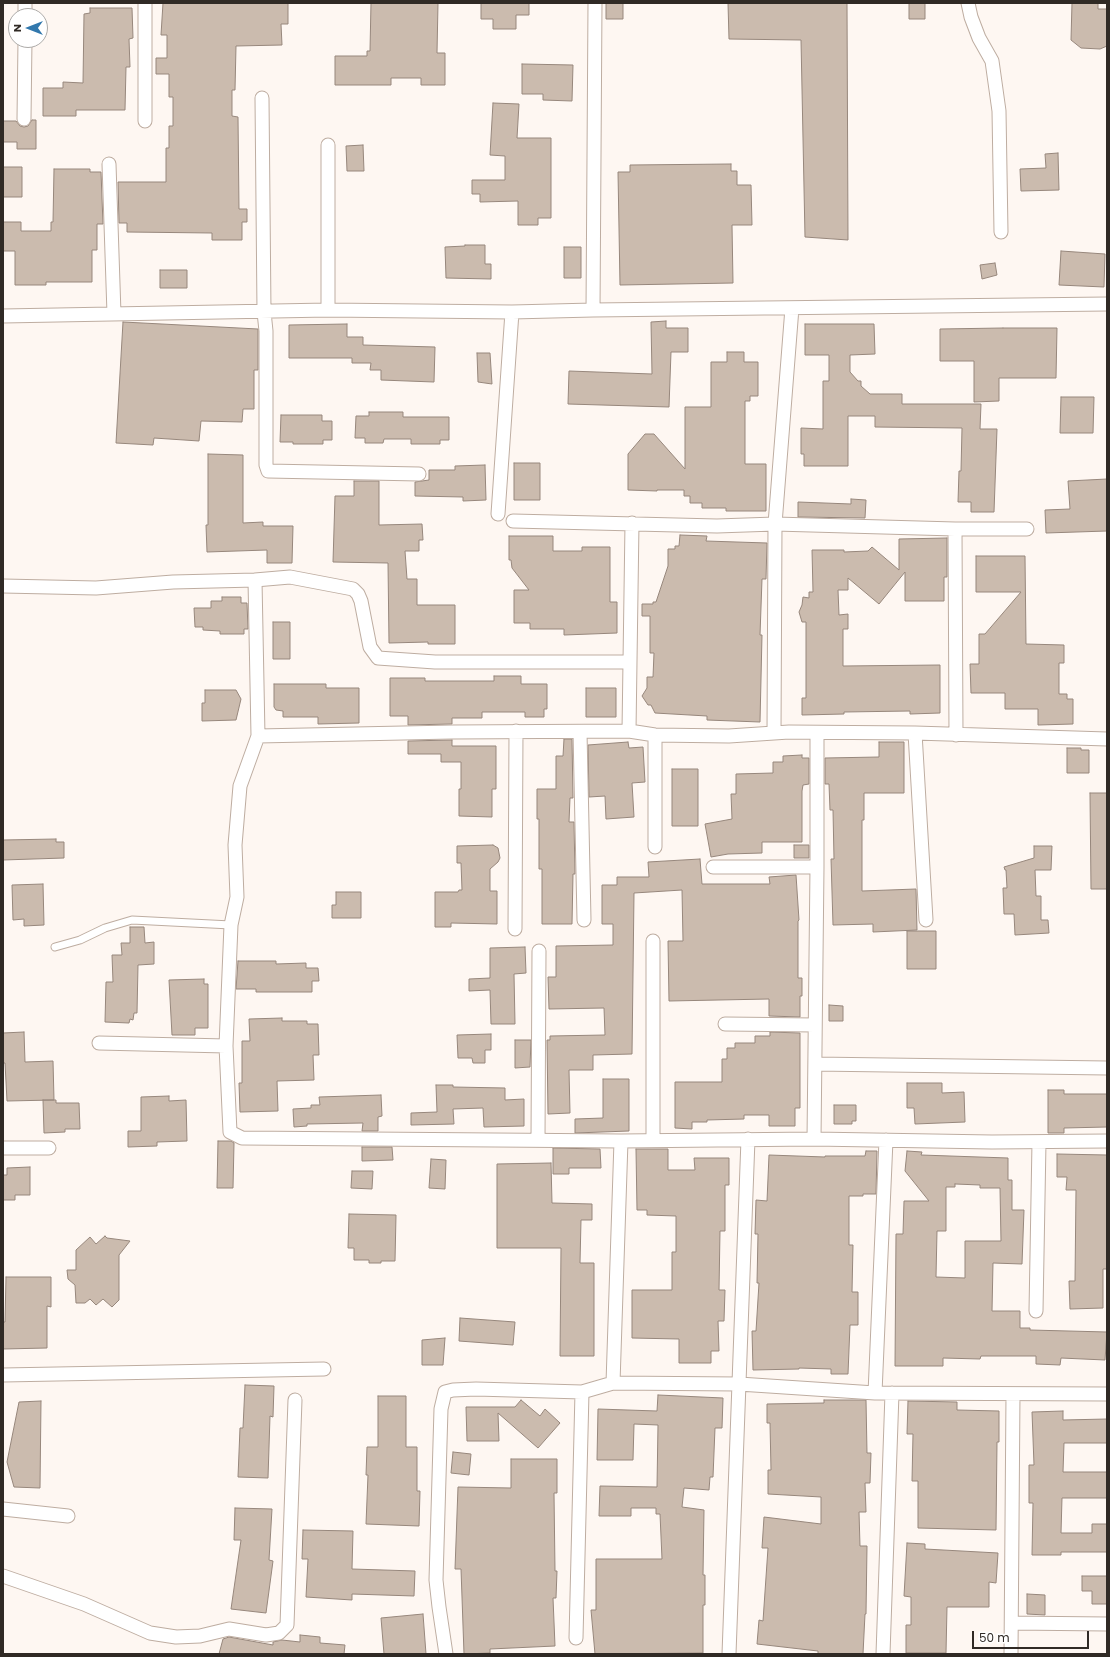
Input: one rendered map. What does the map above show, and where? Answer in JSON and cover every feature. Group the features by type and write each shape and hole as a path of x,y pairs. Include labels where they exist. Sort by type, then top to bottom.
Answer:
{"street":[{"path":"145,3 145,121"},
{"path":"593,310 595,3"},
{"path":"968,3 971,17 979,38 992,61 998,104 1001,232"},
{"path":"24,120 25,48"},
{"path":"262,98 264,312 266,331 266,465 268,471 419,474"},
{"path":"328,145 328,310"},
{"path":"109,164 114,314"},
{"path":"3,316 328,310 512,312 1107,304"},
{"path":"774,733 776,524 792,308"},
{"path":"498,514 512,312"},
{"path":"514,521 717,526 776,524 955,529 1027,529"},
{"path":"629,731 632,523"},
{"path":"955,529 956,734"},
{"path":"3,586 96,588 172,582 255,580 290,577 352,589 358,594 361,601 370,647 378,658 435,662 630,662"},
{"path":"255,580 258,736 240,786 235,845 237,897 231,925 226,1046 230,1132 242,1138 621,1141 748,1139 1039,1142 1107,1141"},
{"path":"258,736 516,731 629,731 655,734 729,736 774,733 915,733 1107,739"},
{"path":"515,930 516,731"},
{"path":"580,732 584,920"},
{"path":"814,1139 817,733"},
{"path":"915,733 926,920"},
{"path":"655,734 655,847"},
{"path":"714,867 817,867"},
{"path":"653,941 653,1140"},
{"path":"538,1140 539,952"},
{"path":"726,1024 815,1025"},
{"path":"99,1043 226,1046"},
{"path":"815,1064 1107,1068"},
{"path":"729,1654 748,1139"},
{"path":"875,1393 886,1140"},
{"path":"613,1383 621,1141"},
{"path":"1036,1311 1039,1142"},
{"path":"3,1148 49,1148"},
{"path":"3,1375 324,1369"},
{"path":"446,1654 436,1580 441,1409 445,1392 453,1390 476,1389 582,1392 613,1383 739,1384 875,1393 1107,1394"},
{"path":"576,1638 582,1392"},
{"path":"883,1654 892,1393"},
{"path":"1012,1654 1013,1394"},
{"path":"3,1576 84,1604 150,1633 176,1637 200,1636 229,1629 266,1635 279,1633 287,1625 295,1400"},
{"path":"3,1509 68,1516"},
{"path":"1012,1623 1107,1624"}],"lane":[{"path":"55,947 80,940 105,928 132,920 231,925"}],"building":[{"path":"163,3 288,3 288,24 281,24 282,45 236,46 235,90 232,90 232,116 238,117 239,209 247,209 247,222 242,222 242,240 212,240 212,233 127,232 127,223 119,223 118,182 166,182 166,148 169,148 169,126 173,126 173,97 169,97 169,74 156,74 156,58 167,58 167,35 161,35"},
{"path":"371,3 438,3 437,53 445,53 445,85 421,85 421,78 391,78 391,85 335,85 335,56 367,56 367,51 370,51"},
{"path":"481,3 529,3 529,15 516,15 516,29 493,29 493,19 481,19"},
{"path":"606,3 623,3 623,19 606,19"},
{"path":"728,3 847,3 848,240 805,237 801,40 729,39"},
{"path":"909,3 925,3 925,19 909,19"},
{"path":"1072,3 1098,3 1098,9 1107,9 1107,46 1100,49 1081,48 1071,40"},
{"path":"90,8 132,8 133,38 129,39 130,67 126,67 125,110 76,110 76,116 43,116 43,88 63,88 63,82 83,83 84,14 90,13"},
{"path":"522,64 573,65 572,101 543,100 543,94 522,94"},
{"path":"493,103 519,104 517,138 551,138 551,218 538,218 538,225 518,225 518,201 480,202 480,194 472,194 472,180 505,180 505,156 490,155"},
{"path":"32,120 36,120 36,149 17,149 17,142 3,142 3,121 16,121 20,126 24,127 28,126"},
{"path":"363,145 364,171 347,171 346,146"},
{"path":"1058,153 1059,190 1021,191 1020,169 1046,168 1045,154"},
{"path":"731,164 731,171 737,171 737,185 751,185 752,225 732,225 733,283 620,285 618,172 630,172 630,165"},
{"path":"3,167 22,167 22,197 3,197"},
{"path":"54,169 90,169 90,172 101,172 103,224 97,224 97,250 92,250 92,282 46,282 46,285 15,285 15,251 3,251 3,222 21,222 21,231 51,231 51,222 53,222"},
{"path":"485,245 485,264 491,264 491,279 446,278 445,247"},
{"path":"564,247 581,247 581,278 564,278"},
{"path":"1061,251 1105,254 1104,287 1059,285"},
{"path":"995,263 997,275 982,279 980,265"},
{"path":"160,270 187,270 187,288 160,288"},
{"path":"666,321 666,328 688,328 688,352 671,352 669,407 568,404 569,371 652,374 651,322"},
{"path":"123,322 258,329 258,370 254,370 254,409 243,409 242,422 201,421 199,441 154,438 153,445 116,443"},
{"path":"347,324 347,337 363,337 363,345 435,347 434,382 381,380 381,370 370,370 371,363 352,363 352,358 289,358 289,325"},
{"path":"805,324 874,324 875,354 850,355 850,372 858,381 861,381 861,386 870,394 902,394 902,404 981,404 980,429 997,429 994,512 971,512 971,502 958,502 959,471 961,471 962,428 875,427 875,416 848,416 848,466 804,466 804,454 801,454 801,428 823,429 823,381 829,381 829,355 805,355"},
{"path":"1057,328 1056,378 999,378 999,401 974,402 974,361 940,361 940,329"},
{"path":"727,352 744,352 744,362 758,362 758,396 750,396 750,401 745,401 745,464 766,464 766,511 726,511 726,508 702,508 702,503 690,503 690,496 684,496 684,490 628,490 628,454 645,434 654,434 685,469 685,407 711,407 711,362 727,362"},
{"path":"477,353 490,353 492,384 478,382"},
{"path":"1061,397 1094,397 1093,433 1060,433"},
{"path":"369,412 403,412 403,417 449,417 449,440 440,440 440,444 411,444 411,439 384,439 383,443 365,443 365,438 355,438 356,416 369,416"},
{"path":"281,415 322,415 322,421 332,421 332,440 323,440 323,444 293,444 293,442 280,442"},
{"path":"208,454 243,455 243,523 263,522 263,526 293,526 292,563 267,563 267,550 207,552 206,525 208,525"},
{"path":"514,463 540,463 540,500 514,500"},
{"path":"485,465 486,500 463,501 463,497 415,496 415,482 429,480 429,470 455,470 455,466"},
{"path":"1107,479 1107,531 1046,533 1045,510 1070,509 1068,481"},
{"path":"354,481 379,481 379,525 422,524 423,540 419,540 419,551 405,551 407,579 417,579 417,605 455,605 455,644 428,644 428,642 389,643 388,563 333,562 335,496 354,496"},
{"path":"851,499 866,500 865,518 798,517 798,502 851,504"},
{"path":"680,535 707,536 706,541 767,543 766,579 762,579 760,635 762,635 760,722 707,720 707,716 655,713 651,705 648,705 642,696 647,688 647,677 653,677 654,653 650,653 650,616 642,616 642,604 653,604 653,602 656,602 668,566 668,549 675,549 675,546 679,546"},
{"path":"509,536 553,536 553,551 582,551 582,547 610,547 610,602 617,602 617,633 564,635 564,629 530,629 530,623 514,623 514,590 529,590 512,568 511,560 509,560"},
{"path":"947,538 947,577 944,577 944,601 905,601 905,572 879,604 848,578 848,590 838,590 839,615 848,614 848,629 843,629 843,666 940,665 940,713 910,714 910,711 844,712 844,714 802,715 802,698 806,698 806,622 802,622 799,612 803,597 809,598 809,592 813,592 812,550 844,550 844,552 868,551 872,547 899,570 899,539"},
{"path":"976,556 1025,556 1026,644 1064,645 1064,663 1059,663 1059,694 1067,694 1067,699 1073,699 1073,724 1038,725 1038,709 1005,709 1005,693 971,693 970,664 979,664 979,634 985,634 1021,592 976,592"},
{"path":"222,597 241,597 241,603 247,603 248,629 244,629 244,634 220,634 220,631 203,630 203,627 195,627 194,608 211,608 211,601 222,601"},
{"path":"273,622 290,622 290,659 273,659"},
{"path":"494,676 521,676 521,684 547,684 547,709 544,709 544,717 525,717 525,712 482,712 482,718 452,718 452,724 408,725 408,716 390,716 390,678 425,678 425,681 494,681"},
{"path":"274,684 326,684 326,688 359,688 359,723 318,724 318,717 283,717 283,711 276,710 274,707"},
{"path":"586,688 616,688 616,717 586,717"},
{"path":"205,690 236,690 241,699 236,720 202,721 202,703 205,703"},
{"path":"564,739 572,739 573,798 570,798 569,822 574,822 575,874 573,874 572,924 542,924 542,869 539,869 539,819 537,819 537,789 556,789 556,756 563,756"},
{"path":"452,740 452,746 496,746 496,789 492,789 492,817 459,816 461,762 441,762 441,754 408,754 408,741"},
{"path":"628,742 629,748 643,747 645,782 632,783 634,817 606,819 605,796 589,797 588,745"},
{"path":"879,742 904,742 904,793 864,793 864,820 862,820 862,891 916,889 917,930 873,932 873,924 833,925 831,859 834,859 833,810 830,810 829,784 825,784 825,758 879,757"},
{"path":"1067,748 1081,748 1081,750 1089,750 1089,773 1067,773"},
{"path":"802,755 802,758 809,758 809,784 803,785 802,791 802,842 762,842 762,853 728,854 711,857 705,824 732,819 731,794 736,794 736,774 773,773 773,762 783,762 783,756"},
{"path":"672,769 698,769 698,826 672,826"},
{"path":"1090,793 1107,793 1107,889 1091,889"},
{"path":"56,839 56,842 64,842 64,858 3,860 3,840"},
{"path":"493,845 498,848 500,858 498,862 490,869 490,891 497,891 497,924 451,923 451,927 435,927 435,892 458,892 459,890 462,890 461,863 457,863 457,846"},
{"path":"794,845 809,845 809,858 794,858"},
{"path":"1034,846 1052,846 1051,870 1035,870 1036,896 1041,896 1041,920 1048,920 1049,933 1015,935 1014,914 1004,914 1003,888 1007,888 1006,870 1004,867 1034,858"},
{"path":"700,859 702,884 770,884 769,877 796,875 799,920 798,978 802,978 800,1017 769,1016 769,999 669,1001 668,941 683,941 682,890 634,893 632,1054 593,1055 593,1070 569,1070 570,1113 548,1114 547,1040 550,1040 550,1036 605,1035 604,1008 549,1009 548,977 556,977 556,946 613,945 613,924 602,924 602,885 617,885 617,877 649,877 648,862"},
{"path":"43,884 44,925 24,926 24,919 13,920 12,885"},
{"path":"336,892 361,892 361,918 332,918 332,905 336,905"},
{"path":"130,927 144,927 145,943 154,942 154,964 138,965 137,1013 134,1013 133,1020 130,1019 129,1023 105,1022 106,982 113,982 112,955 122,955 121,943 130,943"},
{"path":"907,931 936,931 936,969 907,969"},
{"path":"525,947 526,973 514,974 515,1024 491,1024 490,990 469,991 469,979 490,978 490,948"},
{"path":"238,961 276,961 276,964 306,963 306,968 318,968 319,981 312,981 312,992 256,992 256,989 236,989"},
{"path":"204,979 204,984 208,984 208,1028 195,1028 195,1035 172,1035 169,980"},
{"path":"829,1005 843,1006 843,1021 829,1021"},
{"path":"282,1018 282,1021 307,1021 307,1024 318,1024 319,1055 313,1055 314,1080 277,1081 278,1111 240,1112 239,1083 242,1083 242,1041 250,1041 249,1019"},
{"path":"24,1032 25,1062 53,1061 54,1100 7,1101 5,1063 3,1063 3,1033"},
{"path":"770,1032 800,1033 800,1108 795,1108 795,1126 769,1126 769,1115 744,1115 744,1119 692,1122 692,1129 675,1128 675,1082 722,1082 722,1059 727,1059 727,1048 735,1048 735,1043 755,1043 755,1036 770,1036"},
{"path":"491,1034 491,1050 485,1050 485,1063 473,1063 472,1058 458,1058 457,1035"},
{"path":"515,1040 531,1040 530,1067 515,1068"},
{"path":"603,1079 629,1079 629,1131 575,1133 575,1119 603,1118"},
{"path":"907,1083 942,1083 942,1093 964,1092 965,1122 915,1124 914,1108 907,1108"},
{"path":"436,1085 453,1085 453,1087 505,1088 505,1100 524,1099 524,1126 484,1127 483,1108 453,1109 454,1124 411,1125 411,1113 437,1112"},
{"path":"1048,1090 1064,1090 1064,1094 1107,1094 1107,1127 1064,1128 1064,1133 1048,1133"},
{"path":"381,1095 382,1116 378,1117 378,1131 362,1131 363,1123 307,1124 307,1126 294,1127 293,1109 311,1108 311,1105 320,1105 319,1097"},
{"path":"169,1096 169,1101 186,1100 187,1141 157,1142 157,1146 128,1147 128,1131 141,1131 141,1097"},
{"path":"43,1100 56,1100 56,1103 79,1103 80,1129 65,1129 65,1132 44,1133"},
{"path":"834,1105 856,1105 856,1121 852,1121 852,1124 834,1124"},
{"path":"218,1141 231,1141 234,1143 233,1188 217,1188"},
{"path":"362,1147 392,1147 393,1160 362,1161"},
{"path":"553,1148 600,1149 601,1168 569,1168 569,1174 553,1174"},
{"path":"636,1149 668,1149 668,1170 695,1170 694,1158 729,1158 729,1185 725,1185 725,1231 720,1231 719,1290 725,1290 724,1321 718,1321 719,1351 711,1351 711,1363 679,1363 679,1339 632,1338 632,1290 672,1290 672,1252 676,1252 676,1216 647,1215 647,1210 637,1210"},
{"path":"866,1151 877,1151 876,1194 849,1196 849,1245 853,1245 852,1292 858,1292 858,1325 850,1325 848,1374 831,1374 831,1369 799,1368 753,1370 752,1331 756,1331 759,1283 757,1283 758,1234 755,1234 756,1200 767,1201 769,1155 825,1157 865,1156"},
{"path":"907,1151 922,1152 921,1155 1008,1158 1008,1180 1012,1180 1012,1210 1024,1210 1022,1264 993,1263 992,1311 1020,1311 1020,1328 1030,1328 1030,1330 1107,1332 1105,1360 1061,1358 1060,1365 1036,1364 1036,1356 981,1356 980,1359 943,1358 943,1366 895,1366 896,1234 903,1234 904,1201 929,1201 905,1171","holes":["955,1184 980,1185 980,1188 1000,1188 1001,1241 965,1241 965,1278 936,1277 937,1231 946,1231 946,1187 955,1187"]},
{"path":"1057,1154 1107,1155 1107,1269 1103,1269 1103,1308 1070,1309 1069,1281 1075,1281 1076,1190 1066,1190 1067,1177 1057,1177"},
{"path":"431,1159 446,1160 445,1189 429,1188"},
{"path":"551,1163 552,1203 592,1204 592,1220 581,1220 580,1263 594,1263 594,1356 560,1356 561,1248 497,1248 497,1164"},
{"path":"30,1167 30,1195 15,1195 15,1200 3,1200 3,1175 7,1175 7,1168"},
{"path":"352,1171 373,1171 372,1189 351,1188"},
{"path":"349,1214 396,1215 395,1261 369,1263 369,1260 354,1260 354,1248 348,1248"},
{"path":"105,1236 107,1238 130,1241 119,1255 119,1300 112,1307 103,1299 96,1305 90,1299 85,1303 76,1303 75,1285 68,1279 67,1270 76,1270 76,1250 90,1237 96,1244"},
{"path":"6,1277 51,1277 51,1307 47,1306 47,1348 3,1349"},
{"path":"460,1318 515,1322 513,1345 459,1341"},
{"path":"445,1338 443,1365 422,1365 422,1340"},
{"path":"245,1385 274,1386 273,1417 270,1416 268,1478 238,1477 240,1428 243,1428"},
{"path":"658,1395 723,1398 722,1428 715,1428 713,1477 710,1477 709,1490 684,1488 682,1507 704,1510 703,1575 705,1575 705,1605 703,1605 703,1653 595,1654 591,1610 596,1610 596,1559 662,1559 660,1514 656,1514 656,1508 631,1508 631,1516 599,1516 600,1486 657,1487 658,1425 634,1424 633,1460 597,1460 598,1409 657,1411"},
{"path":"378,1396 406,1396 406,1447 417,1447 417,1491 420,1491 419,1526 366,1524 368,1475 366,1475 367,1447 378,1447"},
{"path":"521,1400 540,1416 545,1409 560,1423 538,1448 498,1413 499,1441 467,1441 466,1407 515,1407"},
{"path":"824,1400 866,1400 867,1453 871,1453 870,1483 865,1483 866,1512 859,1512 860,1546 867,1546 866,1614 863,1654 818,1654 818,1651 757,1644 759,1620 763,1621 768,1548 762,1548 764,1517 821,1524 821,1497 768,1494 768,1470 771,1470 770,1423 767,1423 767,1404 824,1403"},
{"path":"41,1401 40,1488 14,1487 7,1462 19,1402"},
{"path":"908,1401 957,1402 957,1410 999,1411 999,1442 997,1442 996,1530 918,1528 918,1481 912,1481 913,1434 907,1434"},
{"path":"1063,1411 1063,1420 1107,1419 1107,1443 1064,1443 1063,1472 1107,1472 1107,1498 1062,1498 1061,1533 1092,1533 1092,1524 1107,1524 1107,1552 1061,1552 1061,1555 1032,1555 1033,1503 1029,1503 1029,1465 1034,1465 1032,1412"},
{"path":"453,1452 471,1454 469,1475 451,1473"},
{"path":"511,1459 557,1459 557,1493 554,1493 555,1571 557,1571 556,1598 553,1598 555,1646 490,1649 490,1653 464,1654 461,1569 455,1569 458,1487 511,1488"},
{"path":"235,1508 272,1509 269,1560 273,1561 266,1613 231,1609 241,1540 234,1540"},
{"path":"303,1530 353,1531 352,1569 415,1571 414,1596 352,1594 352,1600 306,1597 308,1559 302,1559"},
{"path":"907,1543 925,1544 925,1549 998,1553 996,1583 989,1582 989,1607 947,1607 946,1653 906,1653 906,1625 911,1625 911,1597 904,1596"},
{"path":"1082,1576 1107,1576 1107,1604 1092,1604 1092,1591 1082,1591"},
{"path":"1027,1594 1045,1595 1045,1615 1027,1614"},
{"path":"423,1614 426,1654 384,1654 381,1618"},
{"path":"300,1635 320,1637 320,1643 345,1645 344,1654 219,1654 223,1639 229,1637 273,1645 273,1642 282,1640 300,1642"}]}
